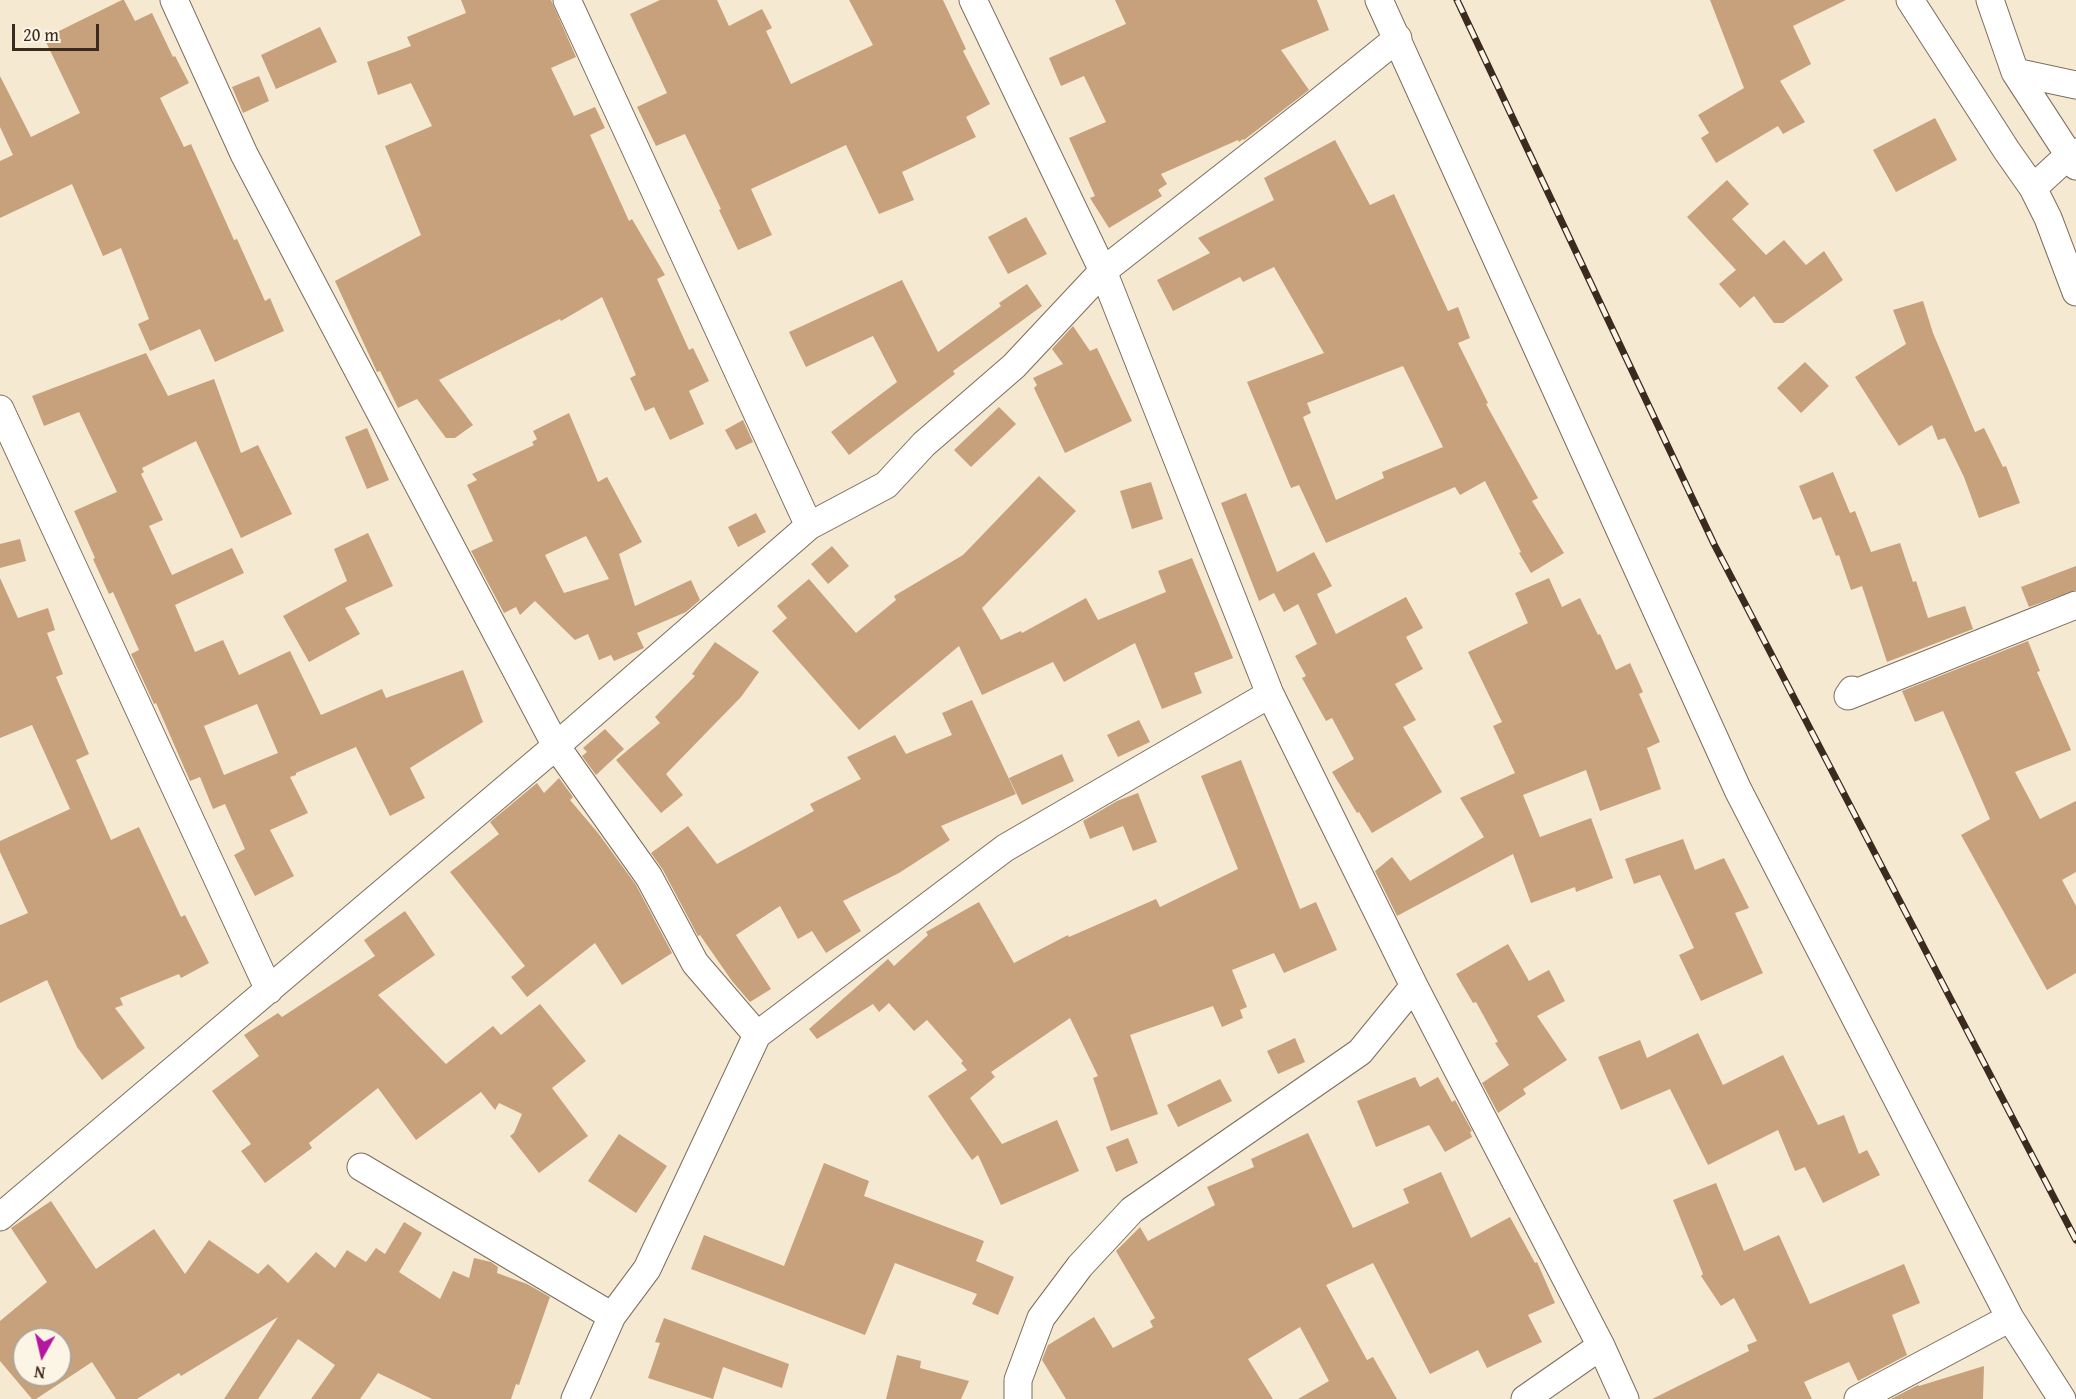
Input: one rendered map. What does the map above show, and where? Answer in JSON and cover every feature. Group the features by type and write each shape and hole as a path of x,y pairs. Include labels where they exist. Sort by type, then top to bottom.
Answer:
{"street":[{"path":"174,0 244,154 556,746 649,877 695,963 757,1035"},
{"path":"567,0 809,526"},
{"path":"973,0 1103,271 1270,694 1414,986 1601,1346 1624,1399"},
{"path":"1379,0 1738,790 2010,1318 2062,1399"},
{"path":"1910,0 2033,188 2048,218 2076,292"},
{"path":"1990,0 2015,72 2074,157 2033,188"},
{"path":"0,1217 556,746 809,526 886,484 924,444 1014,366 1103,271 1398,38"},
{"path":"2015,72 2076,86"},
{"path":"0,409 269,990"},
{"path":"1852,690 1848,696 2076,605"},
{"path":"574,1399 612,1316 647,1269 757,1035 1005,848 1270,694"},
{"path":"1018,1399 1018,1380 1041,1318 1080,1266 1132,1210 1360,1052 1414,986"},
{"path":"361,1167 612,1316"},
{"path":"1858,1399 2010,1318"},
{"path":"1525,1399 1601,1346"}],"building":[{"path":"122,0 135,21 152,13 173,57 175,56 189,83 160,98 184,147 191,144 234,240 237,239 265,301 270,298 284,331 215,362 200,329 150,351 138,324 149,319 121,248 103,256 72,184 0,218 0,161 13,155 0,127 0,76 31,137 80,113 46,42 57,36 55,33"},
{"path":"461,0 551,0 576,57 551,68 574,116 595,107 605,128 590,135 629,221 632,219 665,275 657,279 689,350 693,348 709,381 689,391 704,424 670,440 654,407 645,411 630,378 636,375 602,297 561,321 560,319 439,380 473,425 455,438 446,438 417,399 398,408 380,371 377,372 335,281 421,235 385,146 432,126 411,83 378,95 367,62 411,46 407,37 466,13"},
{"path":"660,0 717,0 729,26 762,9 772,28 766,31 791,84 873,45 849,0 943,0 966,49 963,51 990,104 966,117 976,137 902,172 914,200 879,214 846,145 751,189 772,235 738,250 685,134 656,146 637,107 667,93 630,14"},
{"path":"1115,0 1317,0 1329,30 1281,50 1309,90 1244,140 1239,142 1238,140 1161,174 1167,184 1158,190 1162,196 1109,228 1090,198 1095,196 1069,138 1106,122 1084,76 1061,86 1049,58 1126,24"},
{"path":"1710,0 1846,0 1793,26 1811,64 1780,81 1805,122 1783,134 1778,126 1716,163 1701,138 1709,133 1698,115 1744,88"},
{"path":"320,27 337,62 276,89 261,55"},
{"path":"259,76 269,101 243,113 232,87"},
{"path":"1935,118 1957,160 1896,192 1873,150"},
{"path":"1335,140 1370,205 1394,194 1448,311 1458,307 1470,338 1458,343 1488,403 1486,404 1538,498 1532,501 1564,553 1531,573 1485,481 1460,495 1455,487 1326,543 1299,485 1291,488 1247,382 1324,353 1274,267 1243,282 1240,277 1173,311 1157,280 1210,253 1198,238 1274,200 1264,178","holes":["1403,366 1443,447 1382,472 1384,478 1336,500 1303,417 1311,413 1307,403"]},
{"path":"1727,180 1749,204 1732,219 1766,255 1784,240 1806,265 1824,251 1843,280 1783,323 1774,323 1754,296 1740,308 1719,284 1736,270 1687,217"},
{"path":"1026,217 1047,254 1008,274 988,237"},
{"path":"902,280 938,352 1001,306 999,303 1027,284 1042,306 953,371 955,374 849,455 831,432 897,382 873,336 806,367 789,332"},
{"path":"1923,301 1933,333 1975,432 1984,428 2003,467 2006,466 2020,503 1979,518 1964,477 1945,438 1938,440 1932,425 1899,446 1855,377 1906,344 1893,310"},
{"path":"1073,326 1090,351 1097,348 1132,421 1065,453 1034,388 1037,385 1033,378 1063,364 1052,349"},
{"path":"146,353 168,396 214,379 241,453 258,445 292,514 241,538 196,441 142,468 144,472 141,474 163,520 149,526 172,575 232,548 244,573 175,605 195,652 223,640 239,675 290,651 321,715 382,689 386,698 463,670 483,722 410,768 425,798 390,816 356,747 296,773 290,777 308,813 270,830 294,876 255,896 234,855 245,849 225,804 213,809 200,777 190,781 156,703 154,704 131,654 139,650 113,592 109,594 74,511 117,492 79,412 44,426 32,396","holes":["257,704 278,753 224,775 204,726"]},
{"path":"1805,362 1829,386 1801,413 1777,388"},
{"path":"999,407 1016,424 971,467 954,450"},
{"path":"569,413 598,482 607,477 642,542 619,554 635,606 691,580 700,600 686,612 637,633 644,648 614,661 611,655 599,660 588,634 575,640 535,601 520,615 516,607 504,613 471,551 493,541 467,485 477,480 472,474 534,445 532,442 537,439 533,431","holes":["586,536 609,579 564,593 545,555"]},
{"path":"743,420 753,442 736,450 725,430"},
{"path":"367,428 389,480 367,489 345,437"},
{"path":"1833,472 1850,513 1855,511 1871,552 1900,543 1928,618 1965,606 1973,629 1887,662 1862,586 1851,590 1839,555 1836,556 1821,517 1813,520 1799,486"},
{"path":"1039,476 1076,511 982,608 1001,640 1021,631 1022,633 1086,598 1098,620 1166,592 1158,571 1192,558 1233,658 1194,673 1202,693 1162,709 1135,643 1064,682 1053,662 982,695 959,646 859,730 772,631 787,618 777,606 809,579 856,633 896,600 894,596 963,555"},
{"path":"1151,482 1163,519 1132,529 1120,491"},
{"path":"1246,493 1277,572 1314,552 1332,586 1317,594 1336,634 1406,597 1423,628 1406,637 1423,669 1395,684 1416,720 1403,727 1442,792 1372,833 1332,772 1354,759 1332,718 1326,721 1302,678 1306,676 1295,656 1317,644 1298,604 1284,612 1274,593 1259,601 1221,503"},
{"path":"756,513 766,532 738,547 728,527"},
{"path":"368,533 393,586 345,608 360,634 309,662 283,616 347,581 334,549"},
{"path":"20,539 26,561 0,568 0,544"},
{"path":"832,546 849,566 828,584 811,564"},
{"path":"2076,566 2076,590 2029,607 2021,587"},
{"path":"0,578 18,618 48,608 55,630 47,633 63,674 56,677 89,754 76,760 111,840 139,827 181,917 185,915 209,963 181,978 179,974 120,998 123,1005 115,1008 145,1048 102,1080 77,1047 47,980 0,1003 0,925 28,913 0,852 0,841 70,809 32,725 0,738"},
{"path":"1549,578 1562,607 1580,598 1616,670 1630,663 1643,692 1639,694 1660,742 1647,748 1661,789 1600,811 1586,770 1523,795 1540,837 1591,818 1613,878 1576,892 1575,887 1531,903 1513,854 1397,916 1375,871 1392,857 1410,881 1484,837 1460,798 1515,773 1493,726 1502,722 1468,652 1528,623 1515,593"},
{"path":"2028,641 2040,671 2037,672 2071,750 2015,772 2040,819 2076,801 2076,872 2062,880 2076,906 2076,973 2047,990 1961,835 1990,819 1943,711 1915,722 1902,691"},
{"path":"715,642 759,672 741,697 666,774 683,795 661,813 616,760 660,723 655,717 695,676 692,674"},
{"path":"972,700 1016,794 941,826 950,840 899,873 843,901 861,931 826,953 812,931 798,939 780,906 736,935 771,989 750,1002 732,981 700,935 698,936 663,870 651,853 688,826 717,864 814,811 810,804 861,779 847,757 895,735 906,754 952,735 942,713"},
{"path":"1139,720 1150,742 1118,757 1107,735"},
{"path":"605,729 624,749 596,775 582,756 587,752 583,748"},
{"path":"1062,754 1074,781 1022,805 1009,778"},
{"path":"1241,760 1300,909 1316,902 1337,950 1284,973 1274,953 1232,970 1247,1007 1240,1010 1243,1018 1222,1027 1213,1006 1130,1035 1158,1114 1111,1131 1093,1078 1098,1076 1070,1018 991,1072 995,1077 970,1098 1002,1144 1057,1120 1079,1171 1001,1205 978,1155 972,1160 928,1096 967,1070 961,1063 963,1061 927,1020 914,1031 889,1003 879,1012 873,1004 817,1039 809,1029 888,959 894,966 928,935 926,932 979,902 1014,963 1068,935 1069,937 1156,899 1160,907 1238,869 1201,776"},
{"path":"559,778 573,797 570,800 598,833 636,885 672,953 622,985 595,943 527,997 511,977 525,966 450,872 499,834 490,822 537,783 544,793"},
{"path":"1138,793 1157,842 1133,851 1123,826 1090,839 1083,821 1117,801"},
{"path":"1683,839 1695,870 1724,858 1749,908 1735,913 1763,973 1701,1001 1679,955 1694,948 1660,875 1634,884 1625,859"},
{"path":"405,911 435,955 378,995 446,1064 493,1026 501,1035 540,1004 586,1061 552,1088 588,1136 539,1173 510,1136 514,1133 522,1114 499,1103 495,1110 481,1092 416,1140 378,1088 309,1143 312,1148 265,1183 241,1151 251,1144 212,1091 259,1056 244,1035 278,1013 282,1017 375,956 364,940"},
{"path":"1508,944 1529,981 1549,970 1565,1001 1537,1016 1567,1060 1523,1089 1526,1094 1498,1113 1482,1083 1509,1065 1495,1043 1498,1042 1476,1002 1473,1003 1456,974"},
{"path":"1698,1033 1723,1085 1783,1055 1818,1125 1844,1115 1859,1154 1867,1150 1880,1175 1823,1203 1805,1167 1795,1171 1778,1130 1708,1165 1670,1089 1621,1110 1598,1057 1640,1040 1647,1058"},
{"path":"1295,1038 1305,1062 1278,1074 1267,1051"},
{"path":"1415,1077 1420,1087 1438,1077 1452,1102 1455,1100 1472,1131 1470,1132 1472,1137 1445,1152 1429,1125 1376,1147 1357,1101"},
{"path":"1220,1079 1232,1101 1178,1127 1167,1105"},
{"path":"1308,1133 1353,1228 1409,1203 1403,1189 1441,1172 1471,1238 1510,1217 1535,1263 1537,1262 1555,1303 1528,1315 1542,1342 1487,1368 1478,1350 1430,1374 1373,1263 1326,1285 1367,1360 1373,1357 1397,1399 1298,1399 1329,1381 1300,1327 1248,1359 1273,1399 1066,1399 1042,1360 1048,1345 1094,1317 1113,1348 1153,1327 1150,1321 1155,1318 1116,1251 1140,1227 1148,1241 1215,1205 1207,1187 1254,1167 1251,1159"},
{"path":"619,1134 667,1166 636,1213 588,1181"},
{"path":"1128,1138 1138,1163 1116,1172 1106,1147"},
{"path":"824,1163 869,1181 864,1196 984,1241 976,1261 1014,1277 998,1315 972,1304 977,1294 895,1263 865,1335 691,1269 704,1235 784,1266"},
{"path":"1716,1183 1744,1251 1779,1235 1810,1304 1904,1264 1920,1303 1892,1315 1907,1355 1858,1381 1849,1362 1804,1382 1812,1399 1652,1399 1749,1351 1747,1345 1757,1341 1734,1298 1721,1306 1701,1276 1703,1274 1673,1200"},
{"path":"51,1201 96,1269 154,1229 185,1274 209,1240 258,1274 268,1264 288,1283 316,1252 335,1268 347,1250 366,1262 376,1248 385,1254 404,1222 422,1233 399,1272 440,1299 453,1271 469,1278 474,1258 491,1262 498,1267 497,1273 527,1284 550,1297 519,1385 516,1384 511,1399 432,1399 378,1373 360,1399 311,1399 335,1365 298,1339 258,1399 224,1399 278,1317 181,1376 179,1373 137,1399 116,1399 92,1362 72,1375 72,1327 12,1327 12,1375 0,1361 0,1321 47,1282 11,1228"},
{"path":"664,1318 789,1364 782,1388 723,1367 713,1399 648,1378 660,1343 655,1342"},
{"path":"897,1355 921,1361 920,1368 969,1381 961,1399 886,1399"},
{"path":"1984,1366 1983,1399 1891,1399 1918,1385"},
{"path":"22,1387 54,1387 36,1399 32,1399"}],"railway":[{"path":"1457,0 1714,544 2076,1240"}]}
